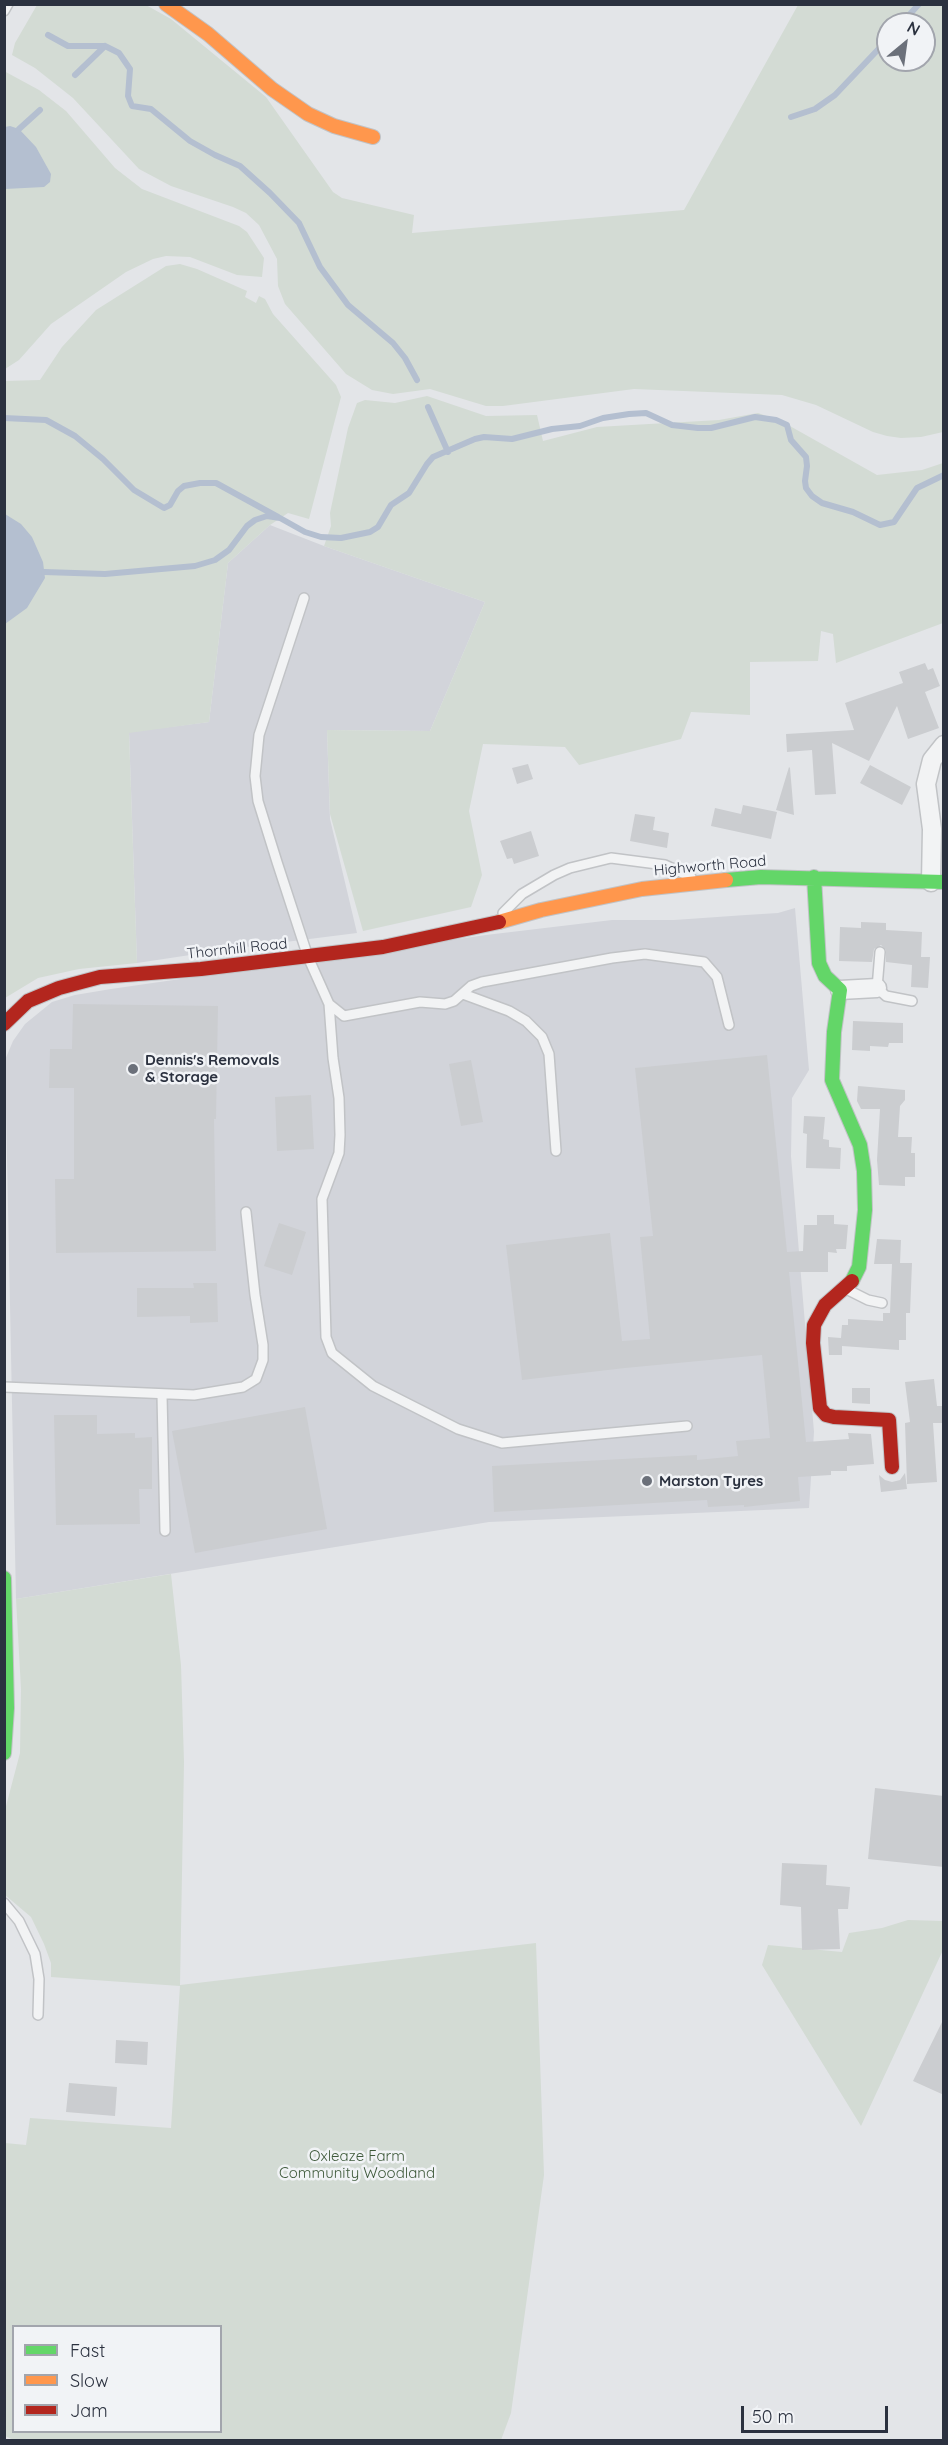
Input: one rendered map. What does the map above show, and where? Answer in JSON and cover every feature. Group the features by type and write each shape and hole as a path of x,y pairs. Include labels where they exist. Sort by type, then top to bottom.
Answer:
{"street":[{"path":"166,4 208,34 272,89 308,114 334,126 373,137"},
{"path":"937,882 926,784 932,760 944,745"},
{"name":"Highworth Road","path":"488,925 613,894 699,882 761,877 814,877 937,882"},
{"path":"814,877 819,963 825,976 840,990 877,988"},
{"name":"Thornhill Road","path":"4,1024 28,1001 59,988 100,977 308,957 394,945 488,925"},
{"path":"840,990 831,1070 832,1080 860,1145 864,1171 862,1251 855,1277 846,1289 825,1305 816,1318 813,1343 820,1408 826,1415 834,1417 889,1420 892,1467"},
{"path":"4,1578 7,1708 4,1753"}],"lane":[{"path":"4,11 8,4"},
{"path":"304,598 259,735 255,776 258,801 308,957 329,1004 339,1098 340,1135 339,1153 322,1199 326,1337 332,1353 373,1386 458,1429 502,1443 687,1426"},
{"path":"488,925 537,883 570,868 591,862 611,858 649,862 678,870 699,882"},
{"path":"880,952 877,988 886,996 912,1001"},
{"path":"329,1004 344,1016 420,1002 445,1004 454,1001 471,986 482,982 645,954 704,962 717,977 729,1024"},
{"path":"463,994 508,1011 526,1021 542,1037 549,1054 556,1150"},
{"path":"4,1387 194,1395 243,1387 256,1379 263,1360 262,1333 255,1295 246,1212"},
{"path":"846,1289 868,1300 882,1303"},
{"path":"162,1395 165,1531"},
{"path":"4,1903 19,1921 35,1953 39,1979 38,2015"}],"shaded area":[{"path":"270,525 485,602 430,731 327,730 330,819 357,933 137,963 129,732 209,722 228,563"},
{"path":"795,908 809,1070 792,1098 791,1156 814,1432 809,1508 489,1522 16,1599 5,1060 13,1041 25,1024 52,1002 75,995 111,989 486,935 612,920 674,920 778,913"}],"green space":[{"path":"37,5 146,5 171,19 266,97 333,192 342,198 414,215 412,233 684,210 798,5 943,5 943,432 921,437 887,436 873,432 816,405 782,395 634,389 503,406 486,406 430,389 393,394 372,390 346,374 285,304 278,286 277,259 259,225 246,213 171,186 139,169 73,98 35,68 12,55 15,43"},
{"path":"4,71 39,90 66,111 115,168 142,189 239,226 247,232 264,258 262,277 237,275 190,257 166,256 153,259 126,272 51,324 19,360 5,369"},
{"path":"180,264 247,291 245,297 256,303 259,296 265,299 273,314 336,385 341,397 309,519 288,513 270,525 228,563 209,722 129,733 137,963 79,969 38,978 5,998 5,381 40,380 62,347 96,310 166,266"},
{"path":"427,396 486,416 537,415 543,441 597,427 719,420 758,413 781,421 877,475 922,470 943,463 943,623 836,663 833,634 821,631 818,661 750,662 750,715 691,712 681,739 579,765 565,747 483,744 469,811 482,875 471,907 363,931 330,814 327,730 430,731 485,602 324,546 331,526 330,513 348,428 357,403 365,400 395,403"},
{"name":"Oxleaze Farm Community Woodland","path":"171,1574 181,1665 184,1762 180,1985 536,1943 544,2175 511,2413 501,2440 14,2440 5,2436 5,2143 26,2145 30,2118 171,2128 180,1986 51,1977 51,1963 31,1917 5,1895 5,1810 20,1753 21,1689 16,1599"},
{"path":"908,1920 943,1921 943,1950 861,2126 762,1965 768,1945 842,1952 849,1933 882,1928"}],"water":[{"path":"5,127 19,129 36,147 51,174 50,182 44,187 5,189"},
{"path":"5,514 21,524 32,537 43,562 45,578 27,608 5,624"}],"building":[{"path":"925,663 928,670 933,668 940,686 925,692 939,728 908,739 897,706 869,761 832,743 836,794 815,795 812,750 787,752 786,734 854,730 845,703 903,683 899,672"},
{"path":"528,764 533,779 517,784 512,768"},
{"path":"870,765 911,787 902,805 860,783"},
{"path":"790,768 794,815 776,810"},
{"path":"743,805 777,812 771,839 711,826 715,808 741,814"},
{"path":"635,814 655,817 653,830 669,833 667,848 630,841"},
{"path":"531,831 539,856 514,864 512,858 507,859 500,841"},
{"path":"861,922 886,923 886,930 922,932 921,957 930,957 928,988 911,987 912,965 886,962 886,950 881,945 874,949 872,962 839,961 840,927 861,928"},
{"path":"73,1004 218,1006 216,1119 214,1119 216,1251 56,1253 55,1179 74,1179 74,1088 49,1088 50,1049 72,1049"},
{"path":"853,1021 903,1023 903,1043 889,1043 888,1047 870,1046 870,1051 852,1050"},
{"path":"767,1055 787,1252 803,1251 804,1225 817,1225 817,1215 834,1215 834,1224 848,1225 846,1249 836,1249 837,1253 828,1252 828,1272 789,1272 806,1442 849,1439 848,1433 871,1434 874,1464 847,1466 847,1471 831,1471 831,1475 798,1477 800,1501 744,1507 744,1505 708,1507 707,1500 494,1512 492,1466 697,1455 697,1460 738,1456 736,1441 770,1438 762,1355 522,1380 506,1245 610,1233 622,1341 650,1339 640,1237 653,1236 635,1068"},
{"path":"471,1060 483,1122 461,1126 449,1064"},
{"path":"858,1086 905,1090 905,1100 900,1106 898,1137 912,1137 911,1153 915,1153 915,1177 905,1177 905,1186 879,1185 877,1160 880,1109 861,1109 857,1101"},
{"path":"311,1095 314,1149 277,1151 275,1097"},
{"path":"804,1116 825,1117 823,1139 829,1140 829,1147 841,1148 840,1169 806,1168 807,1134 803,1133"},
{"path":"279,1223 306,1232 292,1275 264,1266"},
{"path":"877,1239 901,1240 900,1263 912,1263 910,1313 906,1313 906,1340 899,1340 899,1350 842,1346 842,1355 829,1355 828,1337 841,1338 842,1325 848,1325 848,1319 883,1321 883,1313 890,1313 892,1264 874,1264"},
{"path":"193,1283 217,1283 218,1322 190,1323 190,1316 137,1317 137,1288 194,1288"},
{"path":"934,1379 937,1406 944,1406 944,1423 933,1423 937,1482 907,1484 905,1423 910,1422 905,1382"},
{"path":"852,1388 870,1388 870,1404 852,1403"},
{"path":"305,1407 327,1529 195,1553 172,1431"},
{"path":"54,1415 97,1415 97,1434 135,1433 135,1438 152,1437 152,1489 139,1489 140,1524 56,1525"},
{"path":"905,1473 907,1489 881,1492 879,1475 892,1482 900,1480"},
{"path":"875,1788 944,1796 944,1867 868,1859"},
{"path":"782,1863 827,1865 826,1885 850,1887 848,1909 838,1909 840,1949 802,1950 801,1907 780,1905"},
{"path":"944,2018 944,2095 913,2081"},
{"path":"116,2040 148,2042 147,2065 115,2063"},
{"path":"69,2083 117,2087 115,2116 66,2112"}],"waterway":[{"path":"912,12 919,4"},
{"path":"48,35 68,46 105,46 119,53 130,69 128,96 132,106 151,109 190,141 240,166 270,193 299,223 320,267 348,305 393,343 405,358 417,380"},
{"path":"75,75 105,46"},
{"path":"791,117 815,109 835,95 876,52"},
{"path":"19,129 40,110"},
{"path":"428,407 448,452"},
{"path":"44,572 105,574 195,566 215,560 229,550 247,526 267,516 280,518 305,532 321,537 341,538 370,532 378,527 391,505 409,493 433,457 484,437 512,439 629,414 646,413 672,425 698,428 711,428 755,417 776,420 787,425 791,440 806,457 806,488 812,496 822,503 853,512 880,525 894,522 917,488 944,475"},
{"path":"4,418 46,420 75,436 103,459 134,490 164,508 170,505 178,491 184,486 216,483 278,517"}],"traffic: fast":[{"path":"726,880 761,877 944,882"},
{"path":"814,877 819,963 825,976 840,990 834,1032 832,1080 860,1145 864,1171 865,1210 859,1267 852,1281"},
{"path":"4,1578 7,1708 4,1753"}],"traffic: slow":[{"path":"166,4 208,34 272,89 308,114 334,126 373,137"},
{"path":"499,922 541,910 642,889 726,880"}],"traffic: jam":[{"path":"4,1024 28,1001 59,988 100,977 201,969 383,947 499,922"},
{"path":"852,1281 825,1305 814,1325 813,1343 820,1408 826,1415 834,1417 889,1420 892,1467"}],"place":[{"name":"Dennis's Removals & Storage","path":"133,1069"},
{"name":"Marston Tyres","path":"647,1481"}]}
